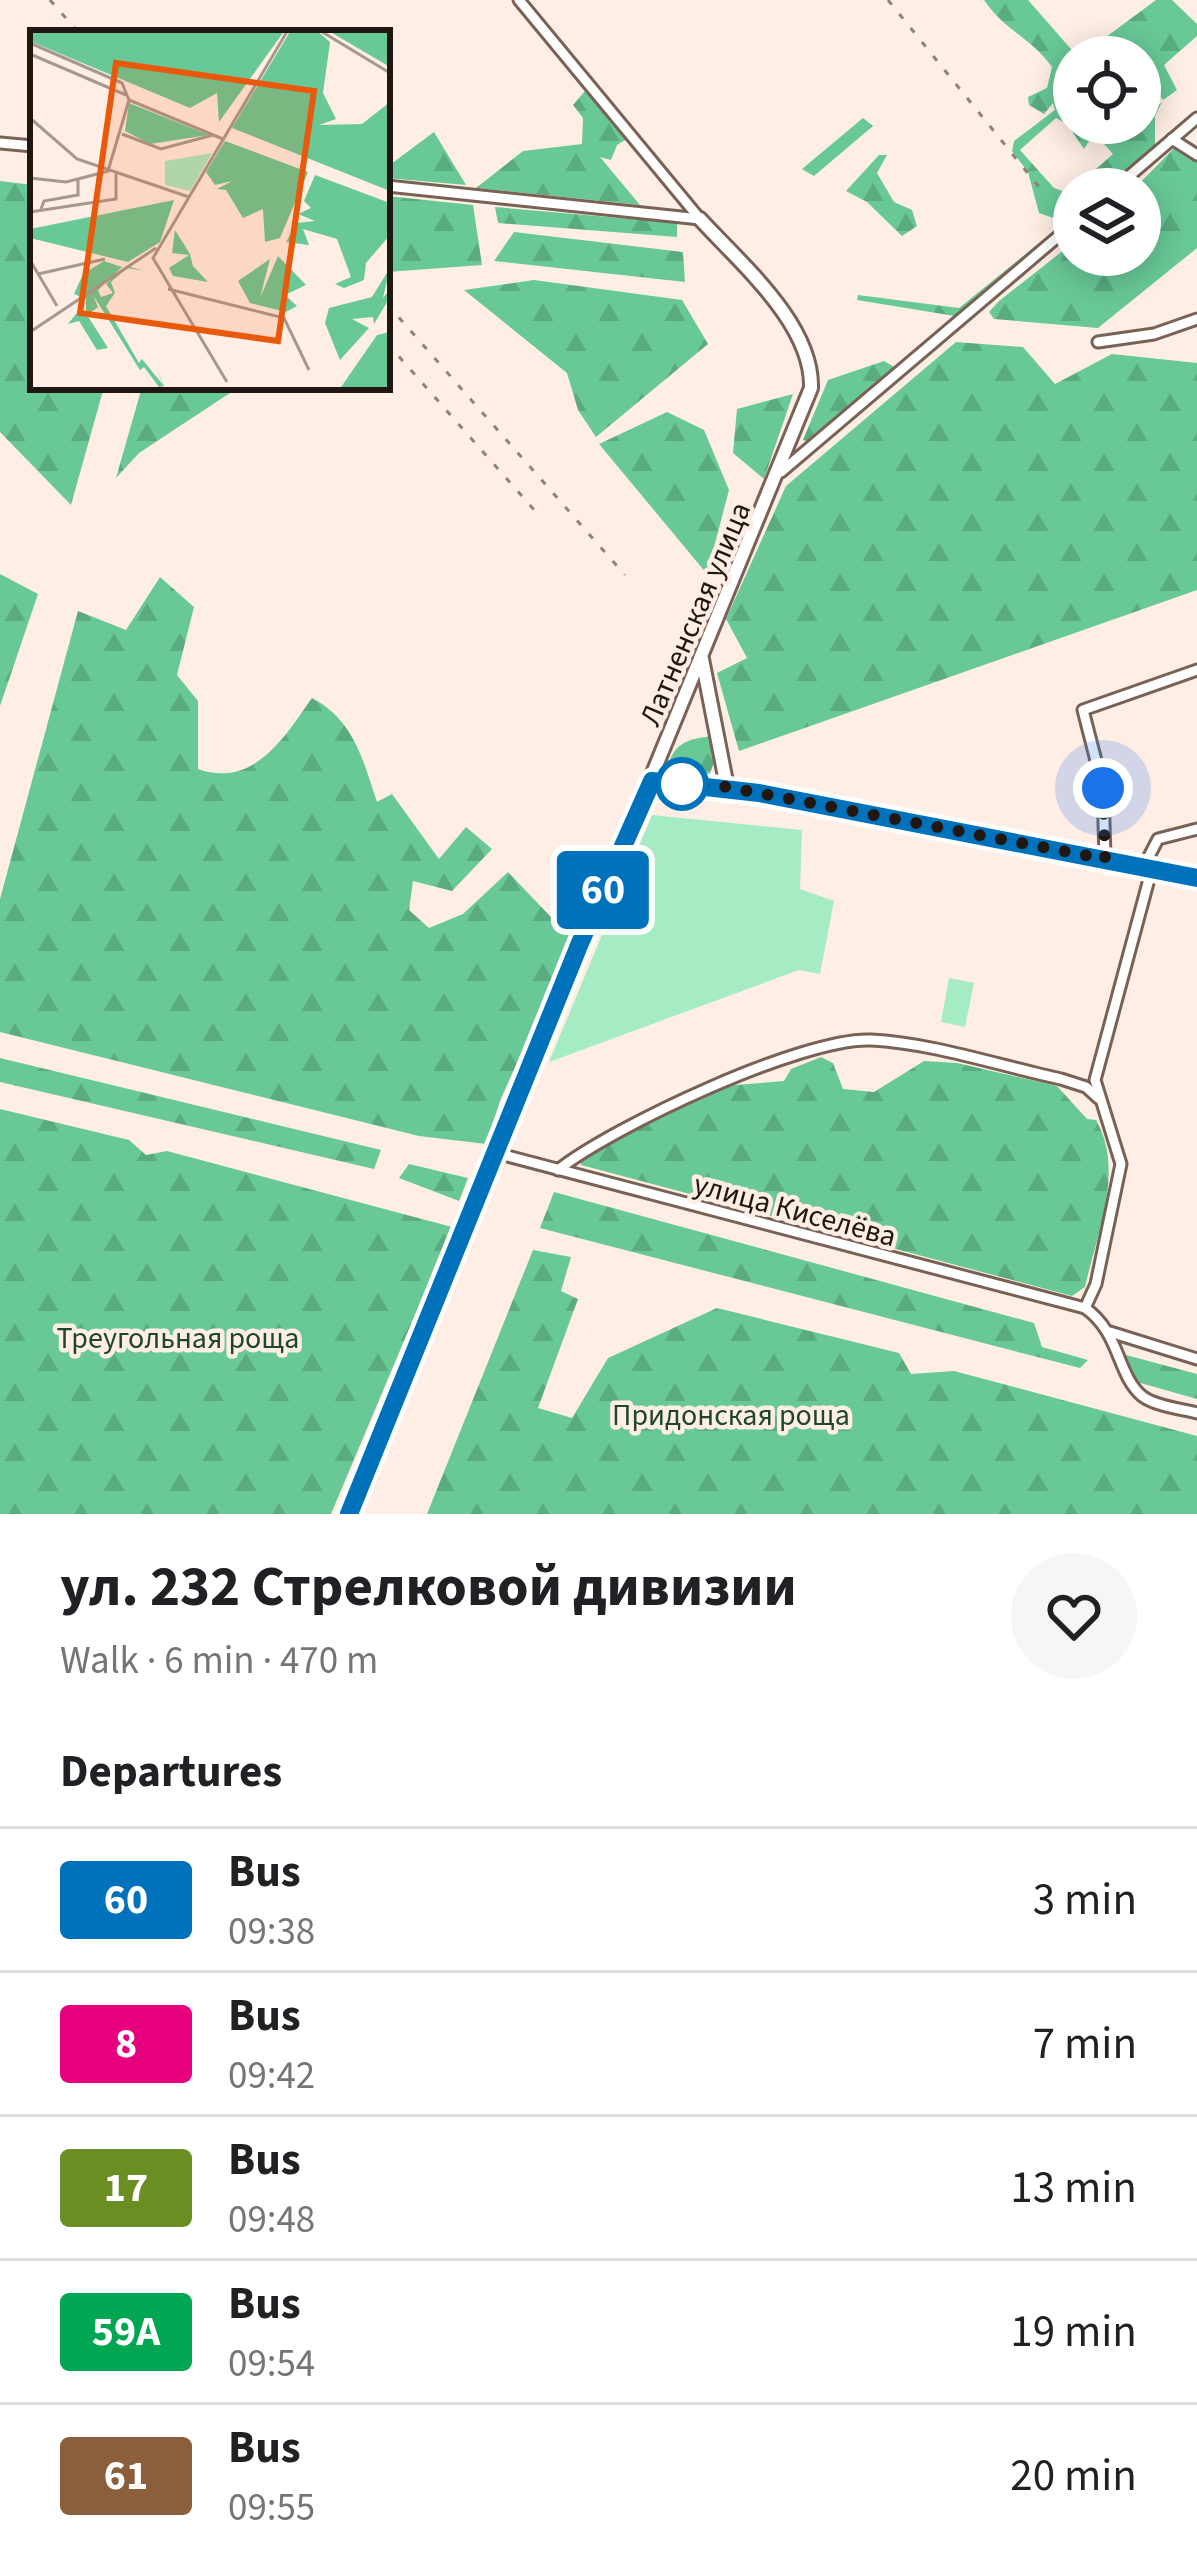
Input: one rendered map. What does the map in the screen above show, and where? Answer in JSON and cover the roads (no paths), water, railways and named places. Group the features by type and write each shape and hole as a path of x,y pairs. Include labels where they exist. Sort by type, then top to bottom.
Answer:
{"street":[{"name":"Латненская улица","path":"349,1514 494,1152 781,472 811,388 807,353 794,329 519,0"},
{"path":"1138,168 1197,118"},
{"path":"1172,139 1197,155"},
{"path":"0,142 30,146"},
{"path":"390,186 700,219"},
{"path":"781,472 1053,241"},
{"path":"1098,342 1154,334 1197,319"},
{"path":"701,658 727,787"},
{"path":"1105,859 1103,788 1083,710 1197,670"},
{"path":"652,781 727,787 1197,878"},
{"path":"1097,1098 1095,1080 1158,839 1197,830"},
{"path":"558,1170 704,1088 853,1040 1061,1079 1086,1087 1097,1098 1118,1138 1121,1164 1096,1284 1085,1308"},
{"name":"улица Киселёва","path":"494,1152 1085,1308 1110,1332 1145,1399 1197,1413"},
{"path":"1110,1332 1197,1359"}],"railway":[{"path":"50,0 76,30"},
{"path":"888,0 1039,187"},
{"path":"390,307 625,575"},
{"path":"390,346 536,512"}],"park label":[{"name":"Треугольная роща","path":"178,1338"},
{"name":"Придонская роща","path":"731,1415"}]}
